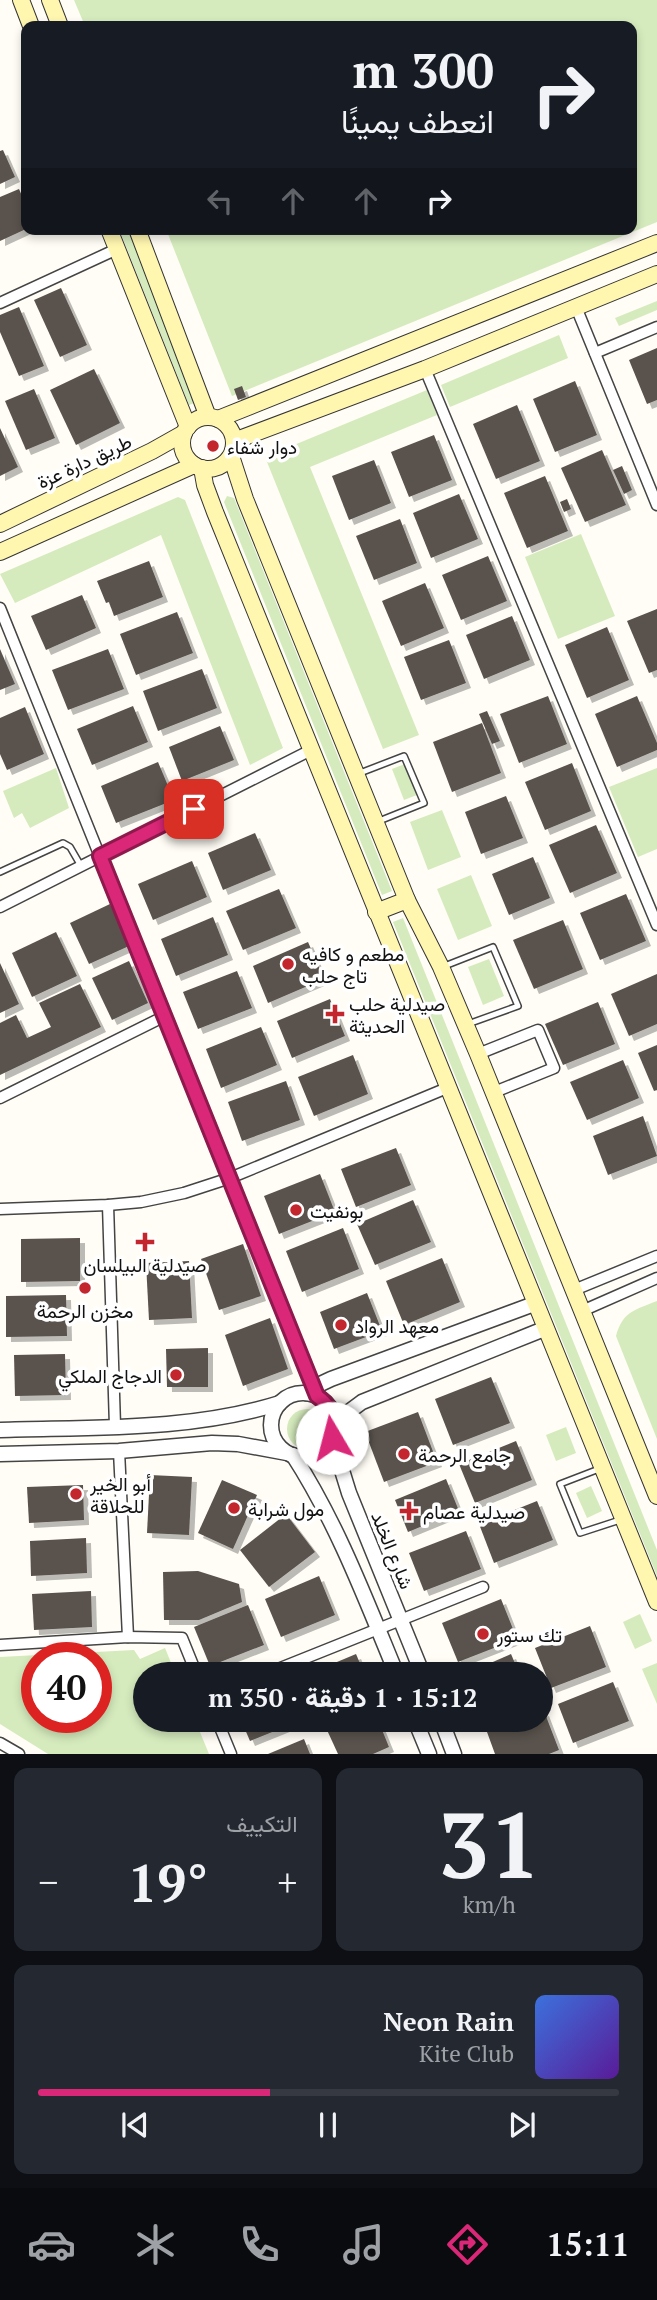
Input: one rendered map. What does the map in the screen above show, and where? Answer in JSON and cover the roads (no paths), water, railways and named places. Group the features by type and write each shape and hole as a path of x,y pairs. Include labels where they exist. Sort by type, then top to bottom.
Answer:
{"main road":[{"path":"21,0 29,21"},
{"path":"50,0 58,21"},
{"path":"111,235 186,430"},
{"path":"139,235 213,418 229,428 232,449 250,512 407,900 441,967 478,1054 657,1496"},
{"path":"657,243 213,418 194,421 186,430 182,447 198,467 544,1329 657,1602"},
{"path":"0,552 198,467 218,467 232,449 657,274"},
{"name":"طريق دارة عزة","path":"0,523 152,451 186,430"},
{"path":"376,912 407,900"}],"street":[{"path":"0,303 117,249"},
{"path":"576,307 657,505"},
{"path":"595,353 657,327"},
{"path":"425,369 657,925"},
{"path":"0,608 230,1178 312,1392 326,1403 335,1422 332,1438 326,1448 305,1457 238,1444 212,1443 119,1451 0,1454"},
{"path":"0,906 311,750"},
{"path":"0,1098 165,1016"},
{"path":"478,1054 538,1030 554,1068 492,1093"},
{"path":"0,1209 108,1205 141,1202 184,1193 230,1178 447,1088"},
{"path":"108,1205 115,1426"},
{"path":"574,1290 657,1256"},
{"path":"582,1311 657,1278"},
{"path":"0,1430 209,1420 241,1414 280,1403 288,1397 312,1392 534,1304"},
{"path":"335,1422 362,1402 544,1329"},
{"path":"280,1403 272,1420 274,1439 290,1454 314,1488 332,1523 392,1662"},
{"name":"شارع الخلد","path":"332,1438 343,1477 418,1662"},
{"path":"119,1451 128,1637"},
{"path":"296,1662 483,1587"},
{"path":"0,1645 128,1637 182,1638 192,1662"},
{"path":"222,1732 231,1754"},
{"path":"420,1732 429,1754"},
{"path":"446,1732 454,1754"},
{"path":"0,1743 19,1754"}],"lane":[{"path":"356,774 404,756 424,803 376,822"},
{"path":"0,872 63,843 70,847 81,866"},
{"path":"441,967 493,947 518,1006 465,1026"},
{"path":"602,1468 560,1484 580,1533 623,1519"}],"place":[{"name":"دوار شفاء","path":"213,446"},
{"name":"مطعم و كافيه تاج حلب","path":"288,964"},
{"name":"صيدلية حلب الحديثة","path":"335,1014"},
{"name":"بونفيت","path":"296,1210"},
{"name":"صيدلية البيلسان","path":"145,1242"},
{"name":"مخزن الرحمة","path":"85,1288"},
{"name":"معهد الرواد","path":"341,1325"},
{"name":"الدجاج الملكي","path":"176,1375"},
{"name":"جامع الرحمة","path":"404,1454"},
{"name":"أبو الخير للحلاقة","path":"76,1494"},
{"name":"مول شرابة","path":"234,1508"},
{"name":"صيدلية عصام","path":"409,1511"},
{"name":"تك ستور","path":"483,1634"}]}
